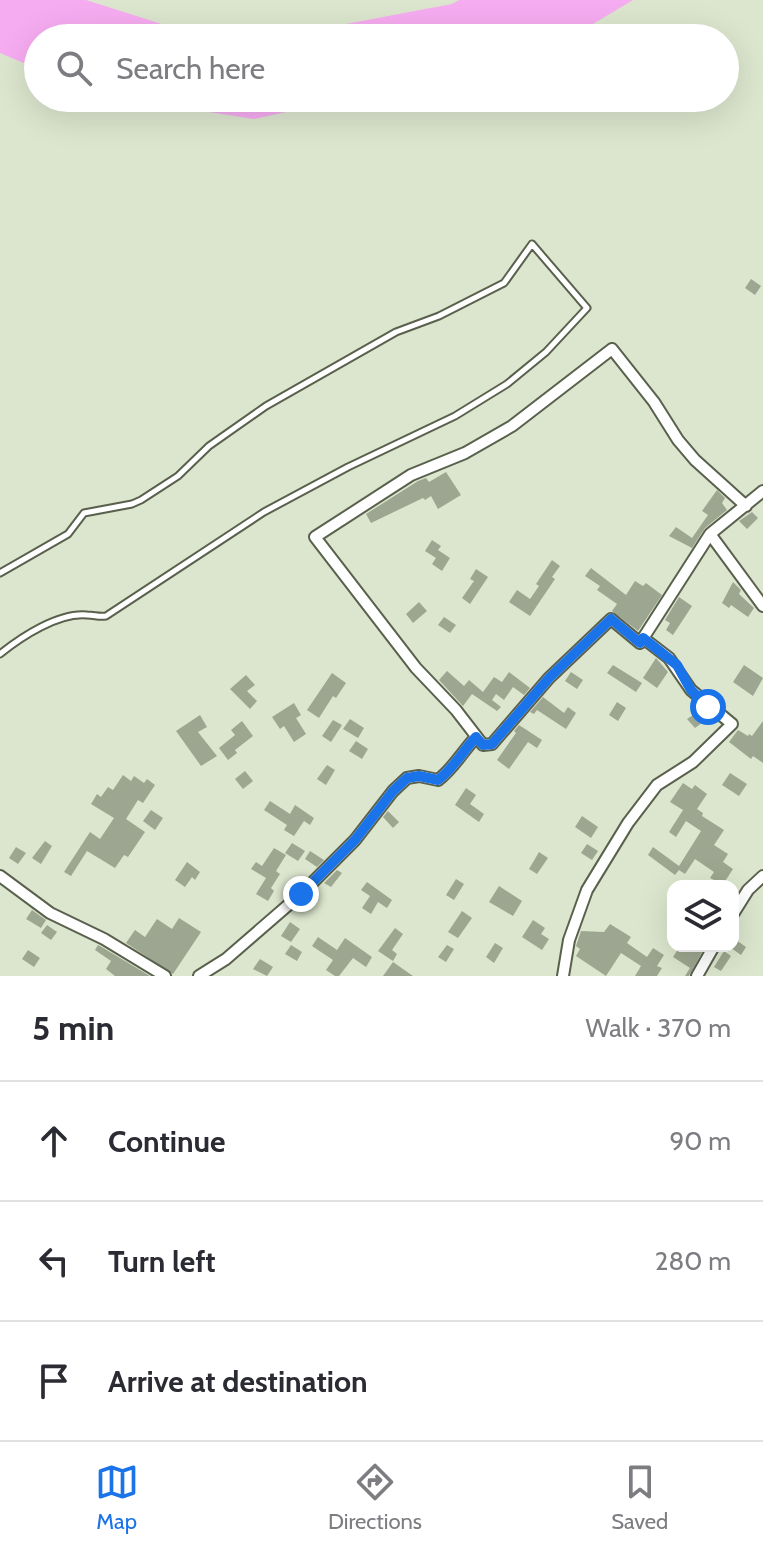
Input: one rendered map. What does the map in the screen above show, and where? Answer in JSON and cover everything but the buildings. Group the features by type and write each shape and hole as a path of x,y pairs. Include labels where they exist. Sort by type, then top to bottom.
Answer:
{"street":[{"path":"746,506 695,460 612,349 512,426 465,453 411,475 315,537 416,668 456,710 483,745 492,744 549,678 611,619 640,643 710,534 746,506 763,491"},
{"path":"710,534 763,606"},
{"path":"563,976 569,940 587,890 628,823 657,785 693,762 732,724 691,690 677,665 643,638"},
{"path":"199,976 226,959 301,894 355,840 407,778 419,776 438,780 448,773 460,753 476,737"},
{"path":"0,876 50,913 104,939 165,976"},
{"path":"739,904 748,890 763,876"},
{"path":"697,976 711,952"}],"lane":[{"path":"0,573 68,534 84,513 132,504 147,496 178,476 209,446 246,419 341,363 396,332 439,316 504,283 532,244 587,308 546,352 507,384 455,416 348,467 264,512 106,616 96,618 87,614 50,622 33,630 0,654"}],"shaded area":[{"path":"0,0 86,0 162,24 24,24 24,63 0,53"},
{"path":"459,0 633,0 593,24 346,24 452,4"},
{"path":"209,112 286,112 254,119"}],"route":[{"path":"301,894 355,840 407,778 419,776 438,780 448,773 460,753 476,737 483,745 492,744 549,678 611,619 640,643 643,638 677,665 691,690 708,707"}]}
